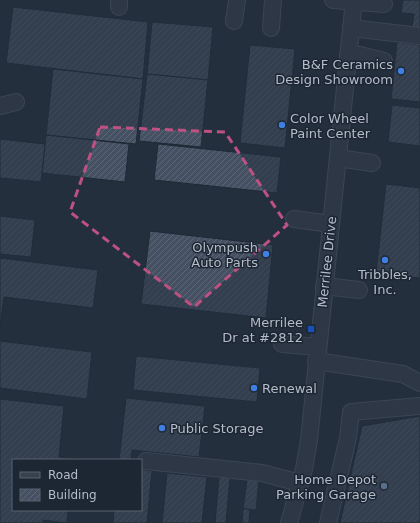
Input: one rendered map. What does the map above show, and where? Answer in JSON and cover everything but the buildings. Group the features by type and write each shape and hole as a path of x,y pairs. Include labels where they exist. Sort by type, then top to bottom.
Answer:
{"street":[{"path":"234,21 237,0"},
{"path":"271,28 273,0"},
{"path":"334,0 384,4"},
{"name":"Merrilee Drive","path":"289,523 300,483 309,440 354,1"},
{"path":"351,28 420,36"},
{"path":"348,55 360,55 384,61"},
{"path":"0,106 16,102"},
{"path":"338,158 372,163"},
{"path":"294,219 331,224"},
{"path":"324,286 359,290"},
{"path":"282,344 317,354 403,374 420,382"},
{"path":"328,523 339,501 353,439 351,412 420,406"},
{"path":"146,461 262,473 300,483"}],"highlighted area":[{"path":"100,127 225,132 287,225 194,307 70,212"}],"place":[{"name":"B&F Ceramics Design Showroom","path":"401,71"},
{"name":"Color Wheel Paint Center","path":"282,125"},
{"name":"Olympush Auto Parts","path":"266,254"},
{"name":"Tribbles, Inc.","path":"385,260"},
{"name":"Merrilee Dr at #2812","path":"311,329"},
{"name":"Renewal","path":"254,388"},
{"name":"Public Storage","path":"162,428"},
{"name":"Home Depot Parking Garage","path":"384,486"}]}
